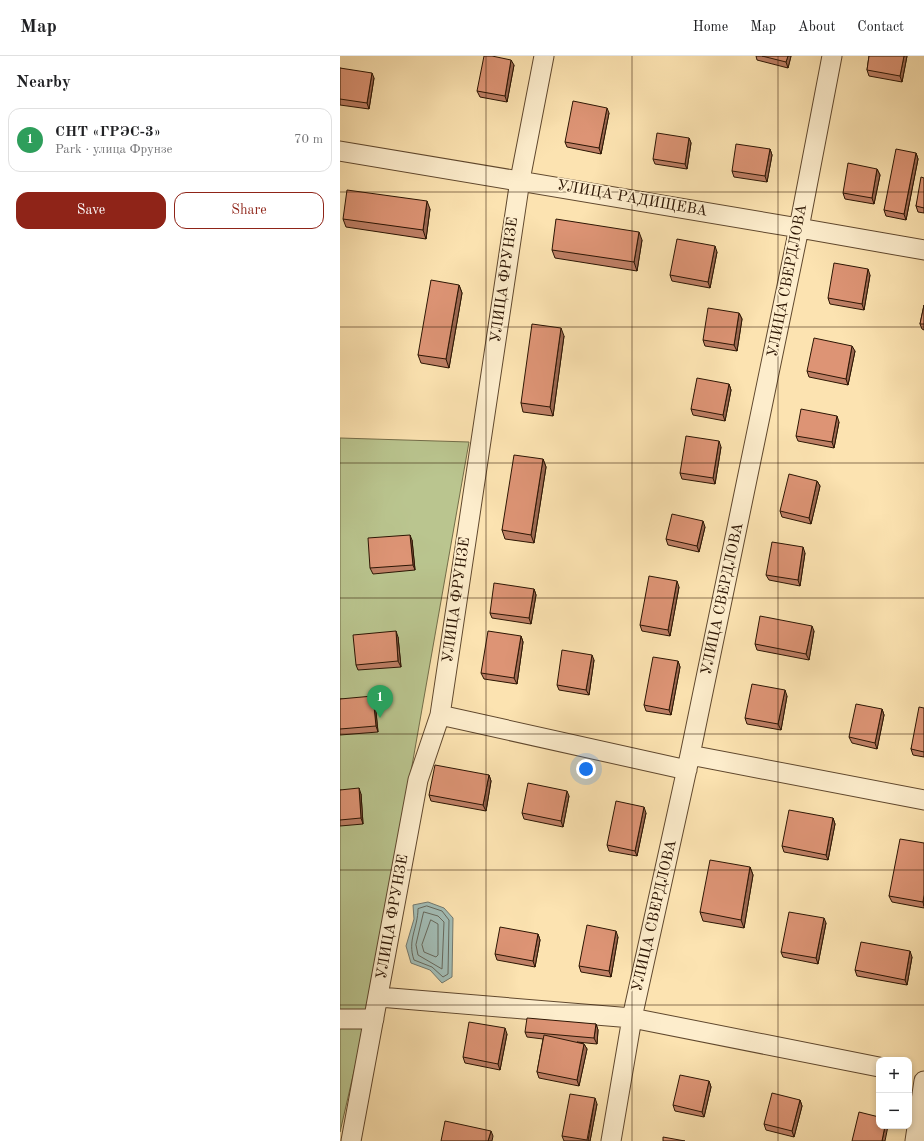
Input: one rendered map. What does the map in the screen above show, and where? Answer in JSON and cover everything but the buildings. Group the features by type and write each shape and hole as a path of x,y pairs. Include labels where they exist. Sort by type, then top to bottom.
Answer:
{"street":[{"name":"УЛИЦА ФРУНЗЕ","path":"351,1141 379,997 418,780 440,715 520,180 544,56"},
{"name":"УЛИЦА СВЕРДЛОВА","path":"611,1141 632,1018 689,763 799,228 832,56"},
{"name":"УЛИЦА РАДИЩЕВА","path":"340,151 520,180 924,250"},
{"path":"440,715 689,763 924,800"},
{"path":"379,997 632,1018 876,1066"},
{"path":"340,1019 374,1019"},
{"path":"912,1074 924,1076"},
{"path":"915,1141 924,1081"}],"green space":[{"path":"340,438 469,442 372,993 340,1132"}],"water":[{"path":"428,902 444,908 453,918 452,977 442,983 430,970 411,963 406,946 414,919 413,905"}],"place":[{"name":"СНТ «ГРЭС-3»","path":"380,718"}]}
